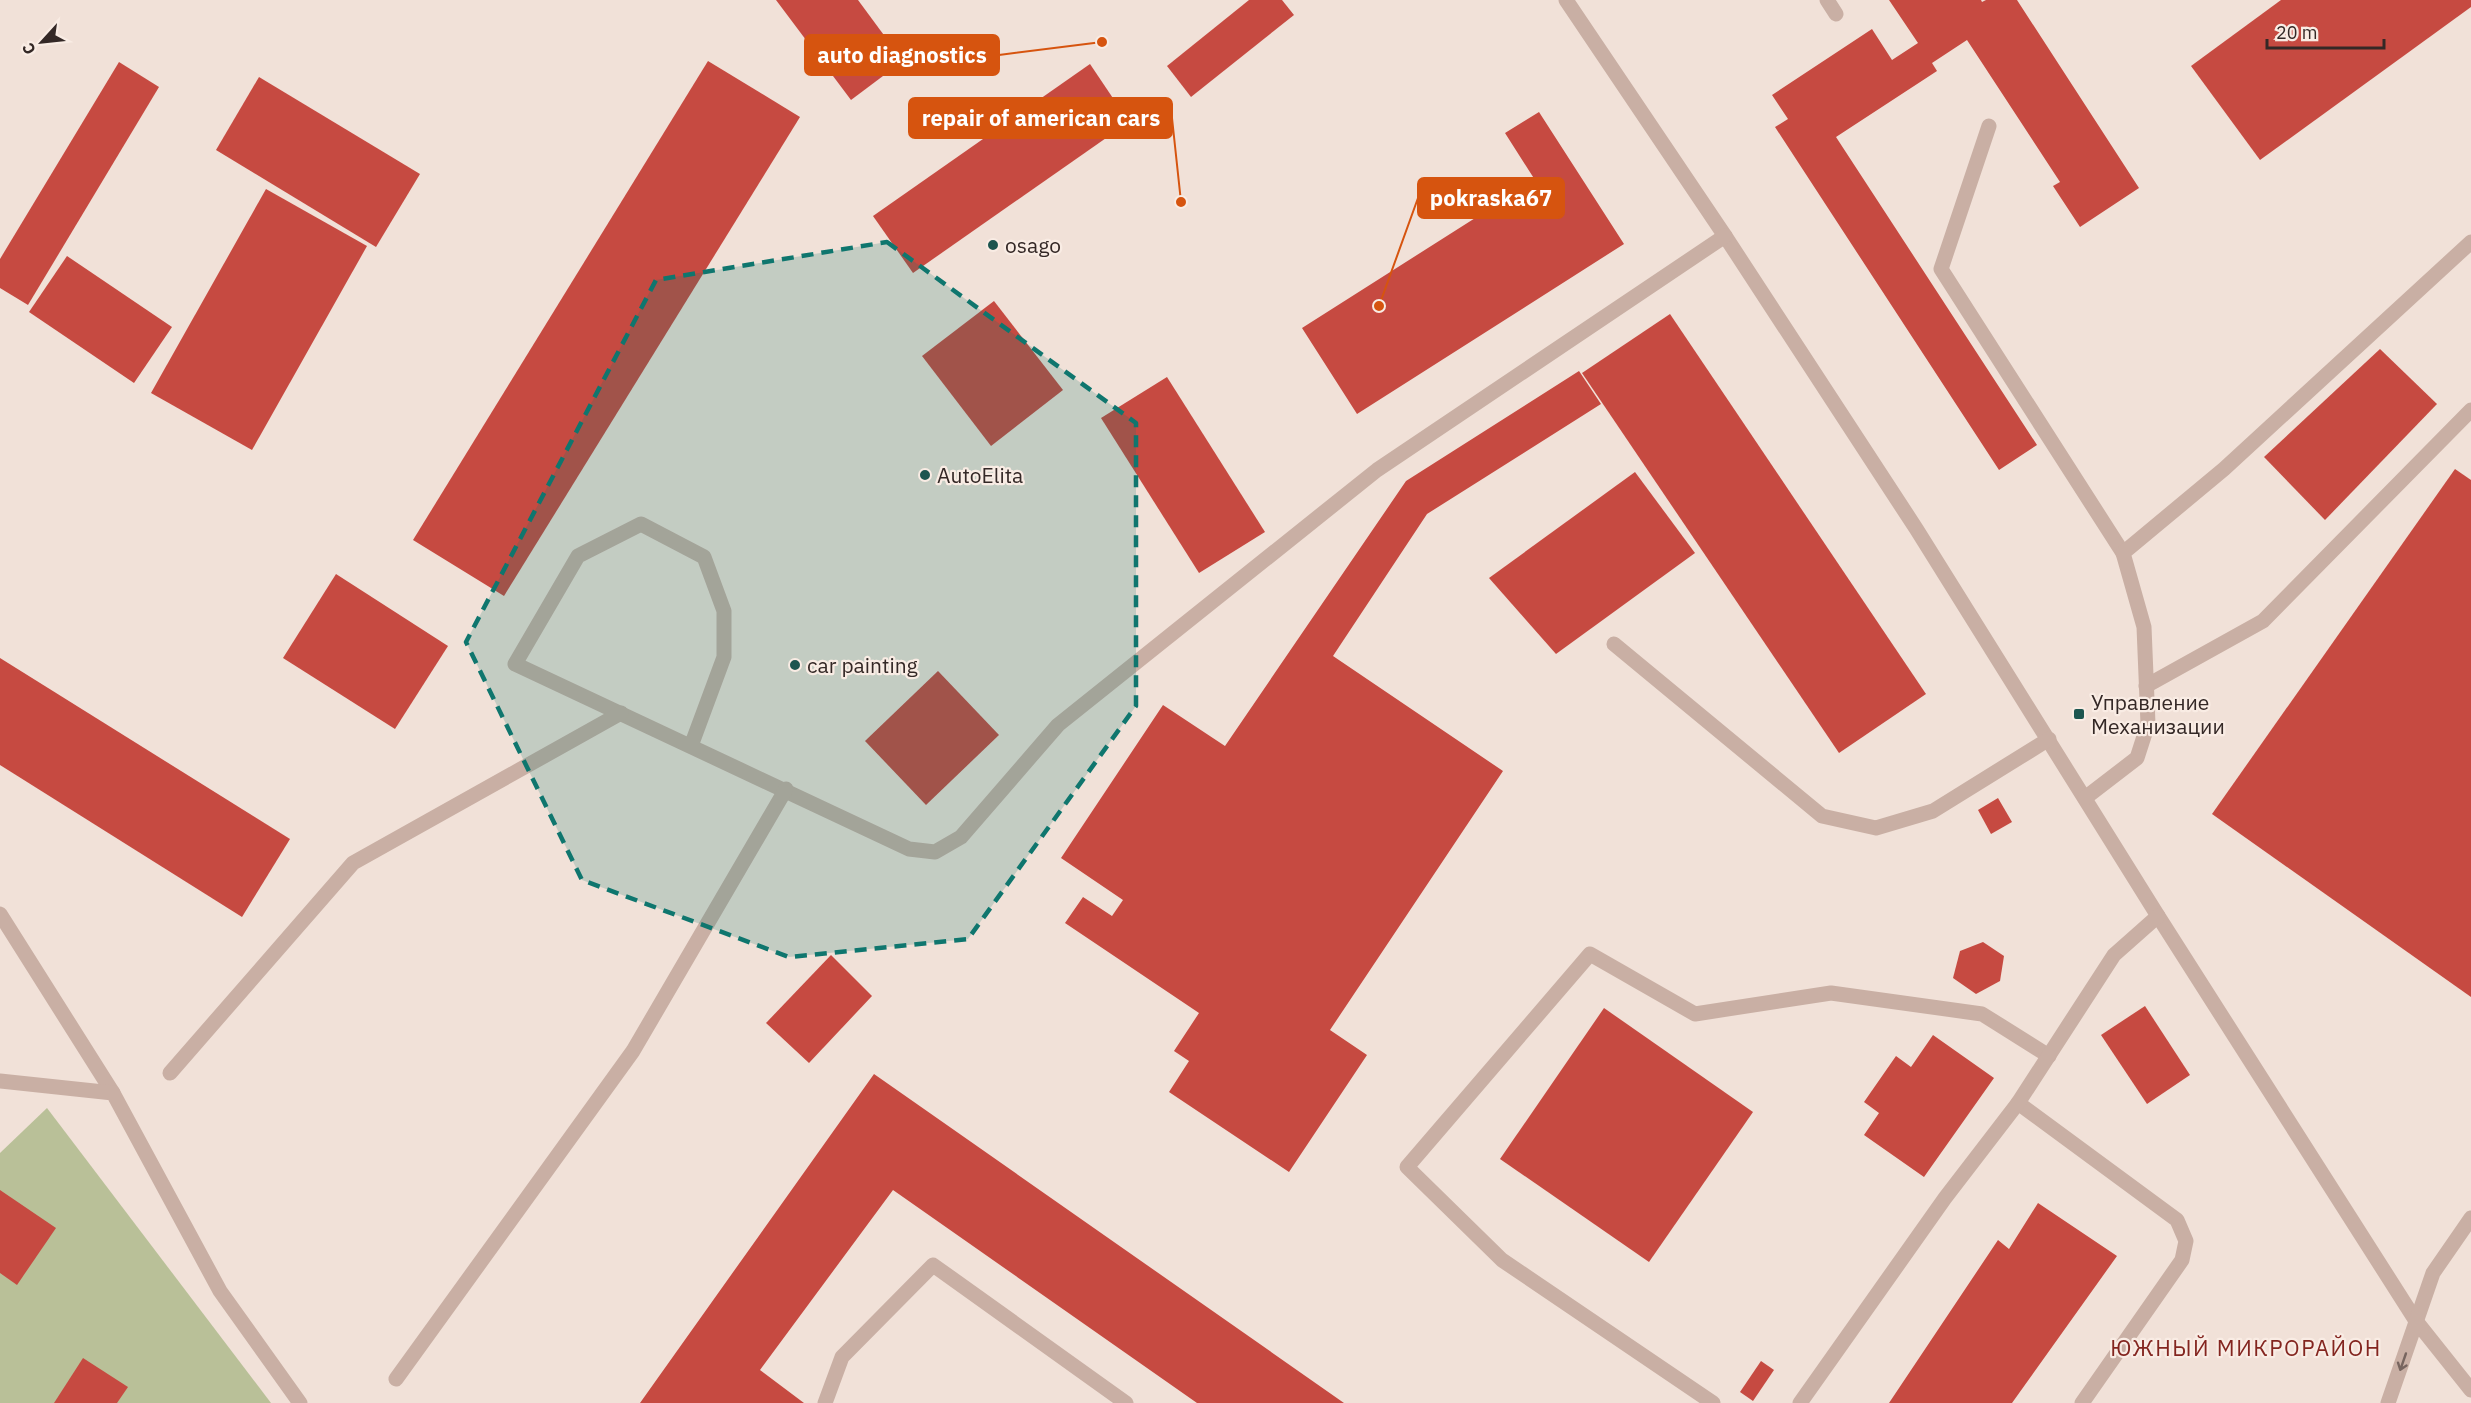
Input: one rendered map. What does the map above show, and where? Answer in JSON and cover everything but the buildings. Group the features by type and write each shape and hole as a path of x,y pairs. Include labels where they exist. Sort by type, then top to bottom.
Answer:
{"street":[{"path":"1566,0 1725,236 1917,530 2158,916 2416,1321 2471,1390"},
{"path":"1827,0 1836,14"},
{"path":"1989,126 1941,268 2123,553 2144,627 2148,724 2137,758 2085,798"},
{"path":"691,746 724,657 724,611 704,557 641,524 578,556 515,664 691,746 786,789 909,849 935,852 961,837 1058,725 1377,470 1725,236"},
{"path":"2123,553 2224,469 2471,242"},
{"path":"2146,686 2263,621 2471,410"},
{"path":"1614,644 1822,816 1876,828 1933,811 2049,739"},
{"path":"170,1073 353,863 621,713"},
{"path":"396,1379 633,1051 786,789"},
{"path":"0,914 113,1093 220,1291 300,1403"},
{"path":"1800,1403 1945,1198 2018,1103 2114,955 2158,916"},
{"path":"1713,1403 1502,1260 1407,1167 1590,954 1695,1014 1831,993 1982,1014 2049,1056"},
{"path":"0,1081 113,1093"},
{"path":"2018,1103 2177,1220 2186,1241 2182,1260 2082,1403"},
{"path":"2388,1403 2433,1273 2471,1218"},
{"path":"825,1403 842,1357 933,1265 1126,1403"}],"highlighted area":[{"path":"887,242 1136,423 1136,706 968,939 789,957 582,880 466,642 656,280"}],"green space":[{"path":"47,1108 271,1403 0,1403 0,1153"}],"place":[{"name":"auto diagnostics","path":"1102,42"},
{"name":"repair of american cars","path":"1181,202"},
{"name":"osago","path":"993,245"},
{"name":"pokraska67","path":"1379,306"},
{"name":"AutoElita","path":"925,475"},
{"name":"car painting","path":"795,665"},
{"name":"Управление Механизации","path":"2079,714"}],"district":[{"name":"ЮЖНЫЙ МИКРОРАЙОН","path":"2246,1347"}]}
